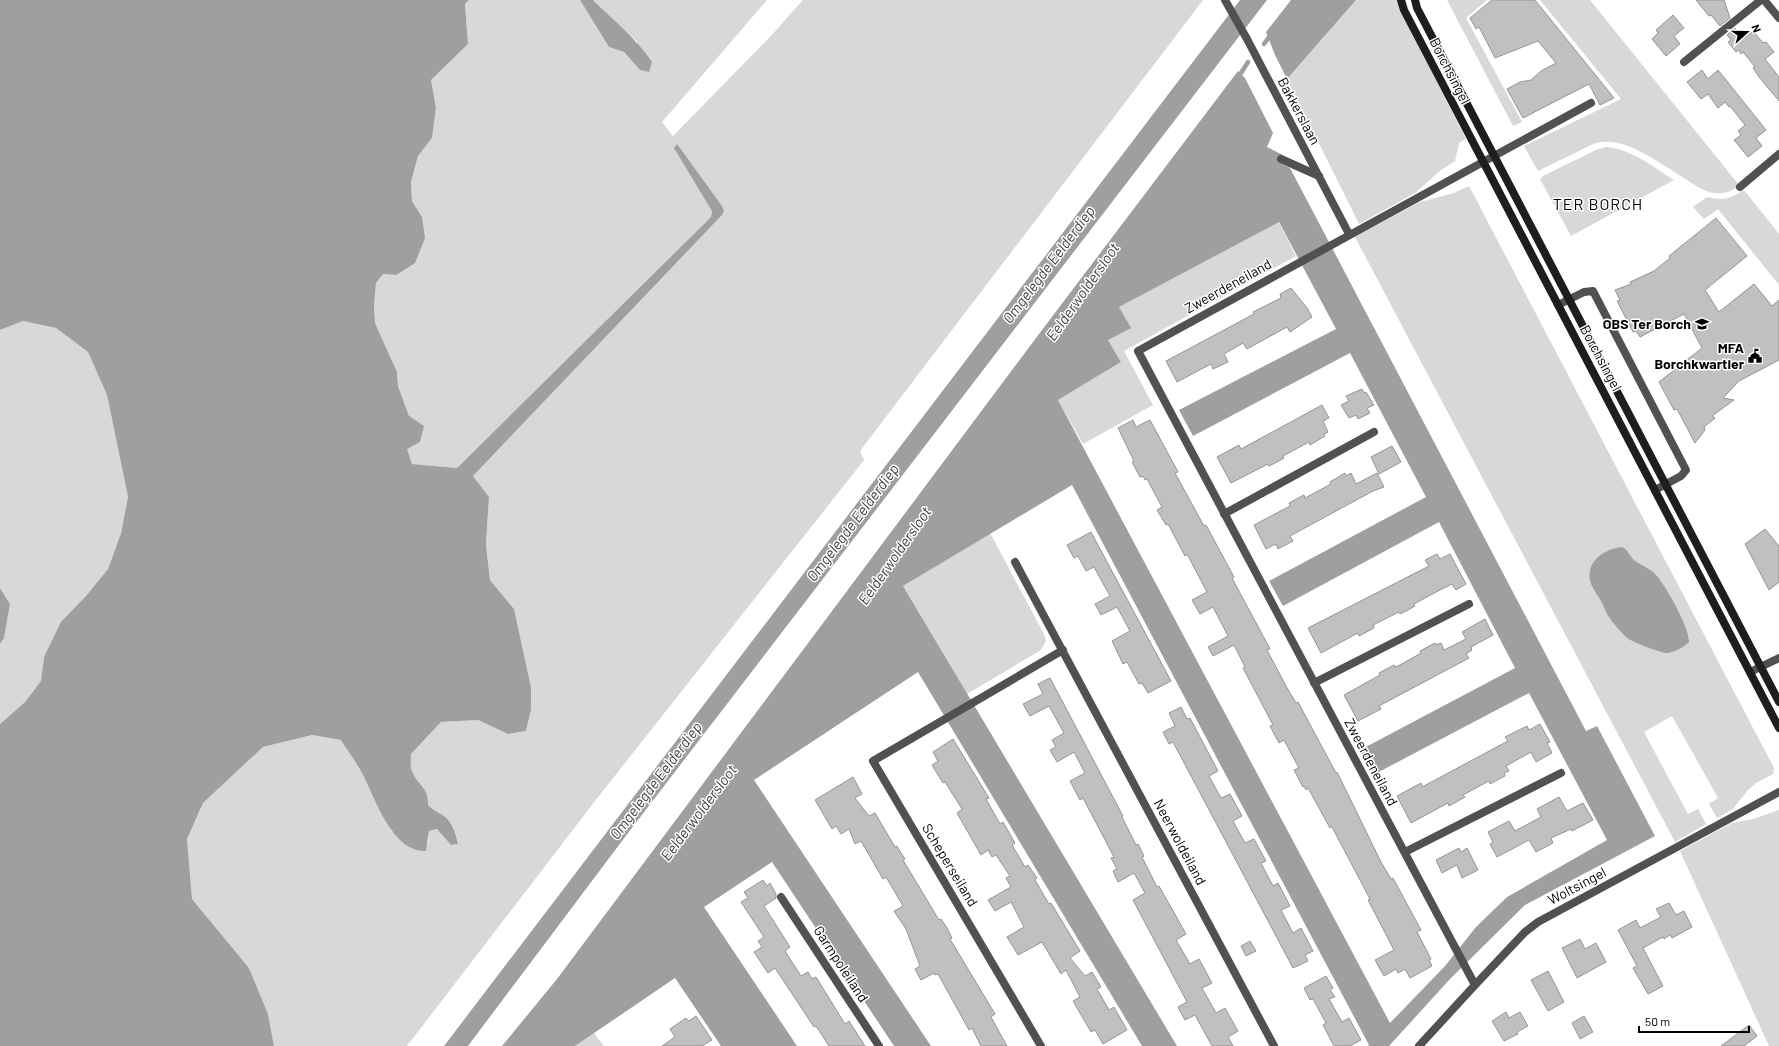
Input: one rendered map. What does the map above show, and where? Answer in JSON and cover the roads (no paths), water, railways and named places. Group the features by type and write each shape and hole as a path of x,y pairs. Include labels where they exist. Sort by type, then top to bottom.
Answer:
{"main road":[{"name":"Borchsingel","path":"1401,0 1407,16 1482,162 1779,728"},
{"name":"Borchsingel","path":"1415,0 1494,156 1779,702"}],"street":[{"name":"Bakkerslaan","path":"1225,0 1350,234"},
{"path":"1684,62 1761,0"},
{"path":"1764,0 1779,18"},
{"name":"Zweerdeneiland","path":"1475,985 1465,969 1405,852 1138,351 1592,103"},
{"path":"1740,186 1779,154"},
{"path":"1281,159 1319,176"},
{"path":"1558,305 1584,292 1593,290 1686,470 1681,476 1655,490"},
{"path":"1224,514 1374,432"},
{"name":"Neerwoldeiland","path":"1016,562 1274,1046"},
{"path":"1314,683 1469,604"},
{"name":"Scheperseiland","path":"1041,1046 873,761 1063,650"},
{"path":"1750,672 1779,658"},
{"path":"1405,852 1561,773"},
{"name":"Woltsingel","path":"1419,1046 1525,932 1538,922 1779,792"},
{"name":"Garmpoleiland","path":"781,897 879,1046"}],"water":[{"path":"0,0 469,0 465,4 468,44 431,80 436,108 432,138 418,156 411,182 412,201 422,217 425,238 415,263 396,275 383,274 376,283 374,304 375,323 397,372 398,386 409,416 424,426 420,442 407,449 412,464 457,468 711,217 712,211 674,148 677,144 722,206 724,211 722,215 473,476 489,497 486,545 490,580 514,609 531,687 531,710 526,731 508,734 478,720 441,722 411,754 412,771 427,794 428,805 448,820 454,831 458,844 451,845 437,829 429,831 426,851 414,849 404,843 387,823 361,771 341,740 312,735 263,747 203,803 187,839 192,899 249,968 268,1014 274,1046 0,1046 0,724 25,702 41,681 44,657 61,622 86,596 108,569 121,533 128,497 107,395 88,352 56,328 23,321 0,330"},
{"path":"580,0 593,0 632,38 652,62 649,72 640,70 624,52 609,47"},
{"name":"Omgelegde Eelderdiep","path":"1240,0 1267,0 628,833 468,1046 444,1046"},
{"path":"1291,0 1356,0 1287,79 1266,32"},
{"path":"1238,71 1245,78 1273,133 1267,147 1283,155 1280,163 1290,168 1586,731 1597,726 1655,836 1525,905 1450,979 1389,1046 1368,1046 1369,1045 1072,485 903,586 1177,1046 1142,1046 918,672 754,780 931,1046 894,1046 772,862 704,907 797,1046 721,1046 675,978 575,1046 502,1046 557,979 1042,330","holes":["1279,222 1336,329 1179,410 1193,436 1350,353 1426,497 1269,581 1283,606 1439,522 1515,668 1360,750 1373,775 1529,693 1607,840 1507,897 1476,927 1445,966 1390,1023 1058,400 1121,362 1108,340 1131,328 1119,307"]},
{"path":"1622,547 1634,560 1658,577 1681,617 1689,642 1673,652 1664,653 1627,638 1607,614 1591,584 1590,570 1597,558 1608,551"},
{"path":"0,588 10,604 4,638 0,644"}],"waterway":[{"name":"Eelderwoldersloot","path":"1264,44 1271,34"},
{"name":"Eelderwoldersloot","path":"1238,78 1248,62"}],"place":[{"name":"OBS Ter Borch","path":"1702,324"},
{"name":"MFA Borchkwartier","path":"1755,356"}],"district":[{"name":"TER BORCH","path":"1598,204"}]}
